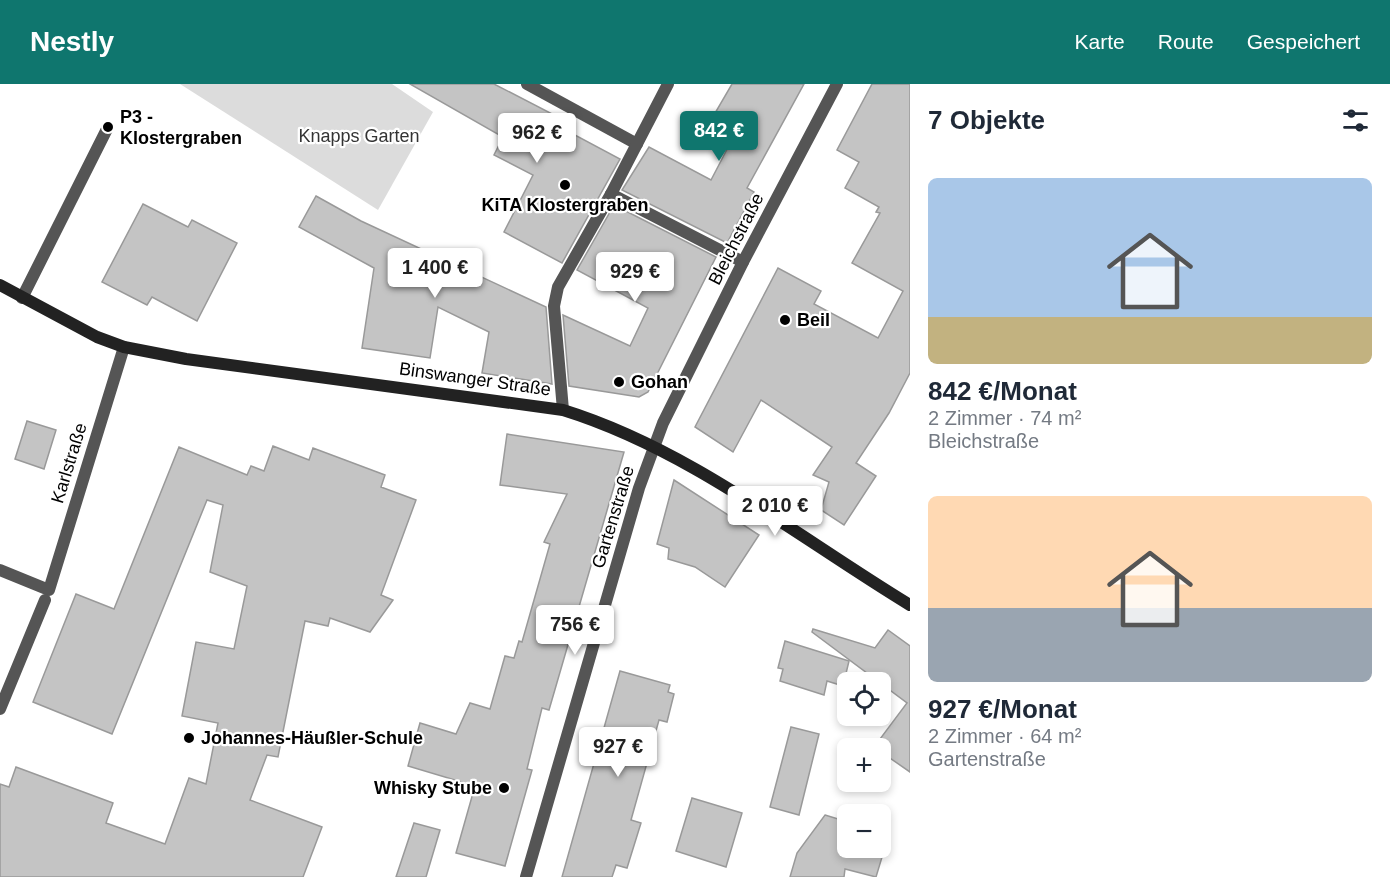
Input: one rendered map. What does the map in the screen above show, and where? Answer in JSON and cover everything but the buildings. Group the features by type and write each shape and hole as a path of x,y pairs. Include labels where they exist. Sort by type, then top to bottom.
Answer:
{"main road":[{"name":"Binswanger Straße","path":"0,285 97,337 124,347 186,359 563,410 608,423 654,444 910,605"}],"street":[{"path":"527,84 637,144"},
{"path":"563,410 554,306 558,287 611,194 668,84"},
{"name":"Bleichstraße","path":"654,444 743,262 837,84"},
{"path":"22,298 108,127"},
{"path":"611,194 743,262"},
{"name":"Karlstraße","path":"0,709 47,595 124,347"},
{"name":"Gartenstraße","path":"526,877 639,488 654,444"},
{"path":"0,570 47,595"}],"green space":[{"name":"Knapps Garten","path":"180,84 392,84 433,112 378,210"}],"place":[{"name":"P3 - Klostergraben","path":"108,127"},
{"name":"KiTA Klostergraben","path":"565,185"},
{"name":"Beil","path":"785,320"},
{"name":"Gohan","path":"619,382"},
{"name":"Johannes-Häußler-Schule","path":"189,738"},
{"name":"Whisky Stube","path":"504,788"}]}
